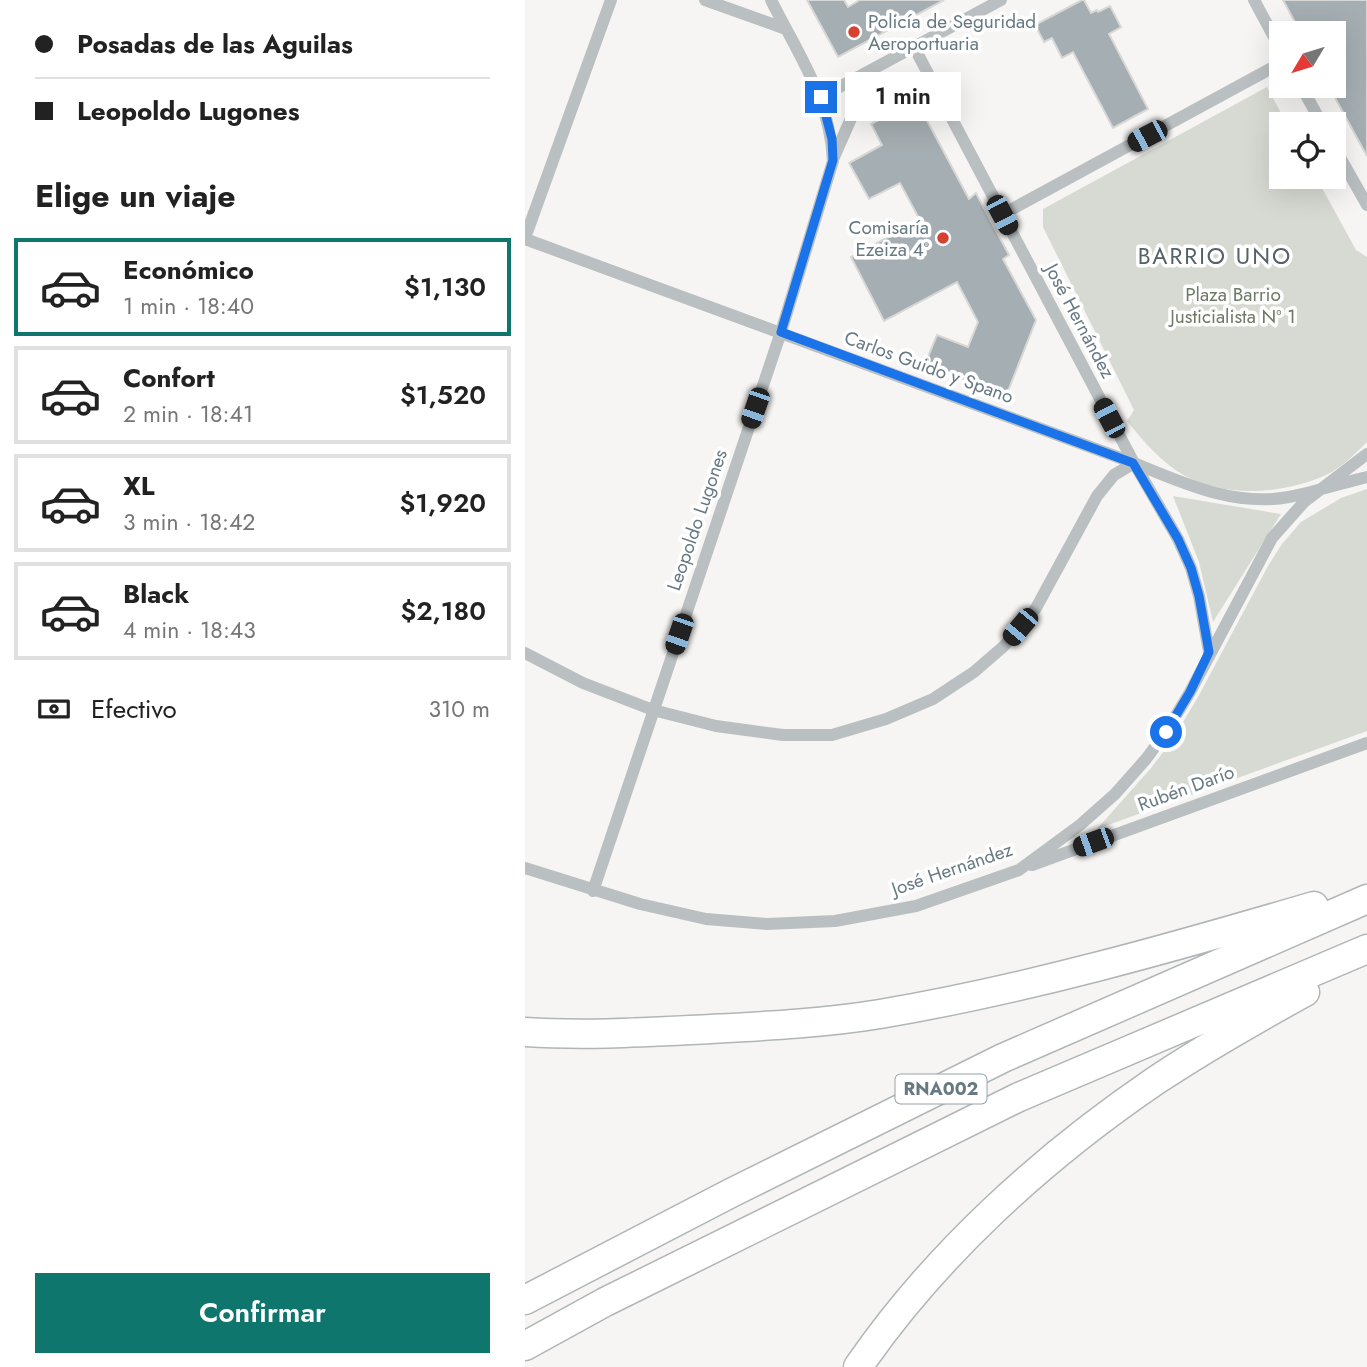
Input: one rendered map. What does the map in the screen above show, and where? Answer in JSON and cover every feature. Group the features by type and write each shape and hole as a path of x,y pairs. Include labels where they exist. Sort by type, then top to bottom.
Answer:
{"highway":[{"path":"525,1032 654,1032 758,1026 879,1014 1088,970 1367,891"},
{"name":"RNA002","path":"525,1300 731,1193 1003,1058 1367,900"},
{"name":"RNA002","path":"525,1346 605,1301 1019,1097 1367,948"},
{"path":"858,1367 928,1277 1006,1200 1080,1136 1155,1081 1255,1020 1367,958"}],"street":[{"path":"525,238 611,0"},
{"path":"705,0 786,29"},
{"name":"Leopoldo Lugones","path":"771,0 821,97 832,139 833,160"},
{"path":"821,97 1001,0"},
{"path":"1254,0 1269,28"},
{"name":"José Hernández","path":"525,868 593,891 706,919 767,924 835,921 916,906 1019,870 1080,825 1123,785 1166,732 1190,692 1209,652 1199,596 1191,568 1178,539 1133,463 914,47"},
{"path":"1002,215 1269,70"},
{"name":"Leopoldo Lugones","path":"593,891 781,332 833,160 872,71"},
{"path":"1346,168 1367,205"},
{"name":"Carlos Guido y Spano","path":"525,238 1189,486 1224,496 1259,499 1289,497 1367,477"},
{"path":"1209,652 1272,538 1304,502 1367,454"},
{"path":"525,653 583,683 653,710 716,726 783,735 832,735 886,719 933,699 974,672 1004,646 1036,608 1097,496 1114,475 1133,463"},
{"name":"Rubén Darío","path":"1019,870 1367,743"}],"green space":[{"name":"Plaza Barrio Justicialista Nº 1","path":"1267,87 1269,98 1273,98 1281,112 1269,112 1269,189 1323,189 1356,250 1367,257 1367,442 1337,469 1326,475 1274,489 1255,491 1218,488 1201,483 1176,470 1146,444 1127,421 1134,410 1043,227 1043,209"},
{"path":"1367,489 1367,731 1097,829 1173,739 1282,544 1301,522 1341,498"},
{"path":"1173,496 1281,514 1213,622 1199,562"}],"building":[{"name":"Policía de Seguridad Aeroportuaria","path":"807,0 844,0 848,7 860,0 944,0 838,57"},
{"path":"1082,0 1091,13 1110,6 1121,27 1109,34 1148,109 1113,128 1073,52 1062,58 1052,38 1044,42 1035,25"},
{"path":"1283,0 1367,0 1367,156 1346,118 1346,112 1343,112 1335,98 1346,98 1346,21 1294,21"},
{"name":"Comisaría Ezeiza 4°","path":"916,100 969,199 976,193 1009,255 1003,259 1036,320 1006,396 925,364 937,335 968,347 978,322 957,282 884,321 851,257 920,220 900,183 869,199 849,163 882,145 871,124"}],"place":[{"name":"Policía de Seguridad Aeroportuaria","path":"854,32"},
{"name":"Comisaría Ezeiza 4°","path":"943,238"}],"district":[{"name":"BARRIO UNO","path":"1215,256"}],"route":[{"path":"821,97 832,139 833,160 781,332 1133,463 1162,510 1191,568 1209,652 1190,692 1166,732"}]}
